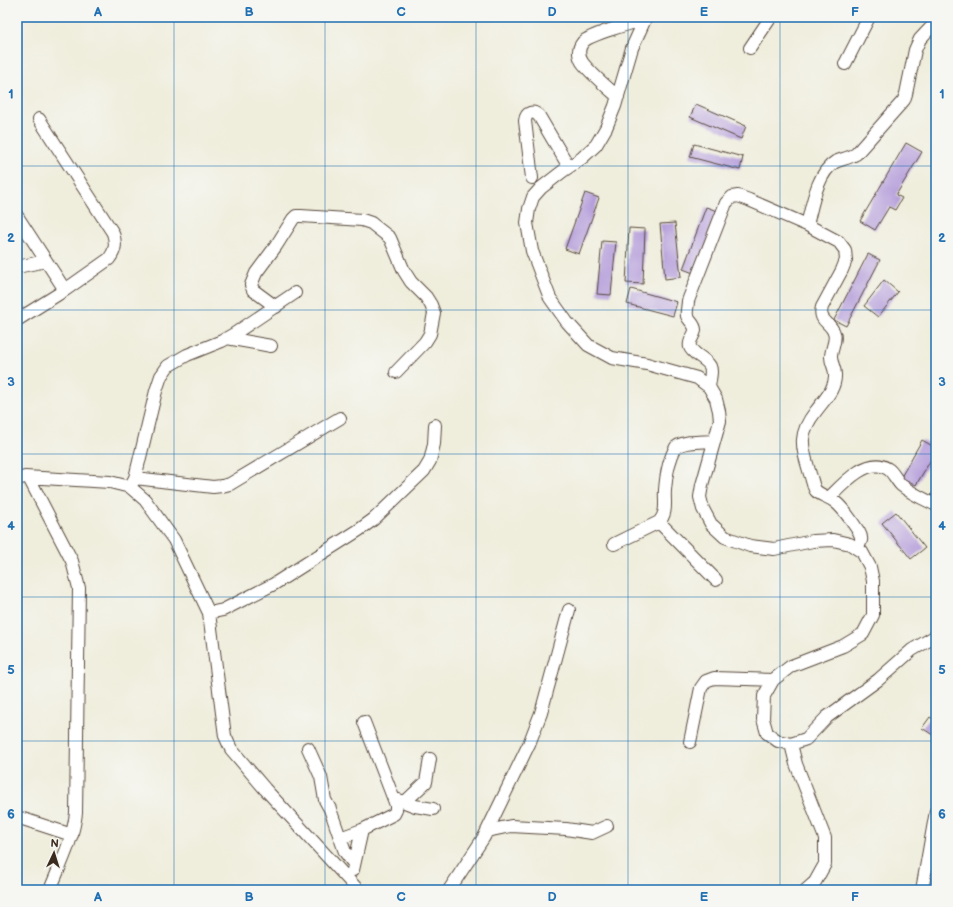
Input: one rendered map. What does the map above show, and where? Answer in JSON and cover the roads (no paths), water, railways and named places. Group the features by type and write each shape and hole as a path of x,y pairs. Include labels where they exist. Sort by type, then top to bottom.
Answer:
{"street":[{"path":"750,48 771,17"},
{"path":"845,64 869,17"},
{"path":"618,97 583,63 579,54 580,47 584,40 645,18"},
{"path":"645,18 632,48 618,97 606,128 596,145 582,158 541,188 533,197 527,223 532,251 550,298 567,322 588,345 612,358 647,364 697,378 709,387 716,399 720,421 700,497 703,509 711,524 725,537 750,546 774,549 813,541 833,540 850,544 857,548 862,552 870,567 873,581 873,615 863,634 843,646 791,666 773,680 764,696 763,719 767,733 778,741 791,744 806,738 827,717 878,680 912,650 936,636"},
{"path":"807,225 819,183 827,169 836,162 856,154 904,100 915,50 920,39 936,22"},
{"path":"532,178 525,129 525,117 530,113 534,112 539,116 569,167"},
{"path":"17,320 65,290 109,259 113,253 115,240 113,233 38,119"},
{"path":"709,387 712,370 711,366 690,348 690,343 695,330 687,316 687,307 726,203 732,197 738,196 750,200 807,225 839,242 845,250 846,260 820,313 823,319 834,331 835,336 831,358 835,374 834,386 828,397 806,426 802,438 803,451 815,489 822,496 833,500 842,507 862,537 857,548"},
{"path":"17,216 65,290"},
{"path":"276,307 253,290 251,285 252,280 296,216 367,221 390,238 404,272 411,282 426,296 432,305 434,313 430,334 425,342 396,372"},
{"path":"17,267 46,260"},
{"path":"132,483 156,391 161,376 168,366 187,355 227,338 295,293"},
{"path":"227,338 270,346"},
{"path":"23,478 213,487 222,486 230,484 340,418"},
{"path":"209,613 222,610 274,584 374,519 424,471 430,460 434,444 435,425"},
{"path":"614,544 659,522 664,517 666,510 666,476 676,447 680,444 714,441"},
{"path":"829,498 852,475 874,466 882,466 888,469 901,485 918,497 936,505"},
{"path":"23,478 72,561 79,588 76,813 72,835 50,890"},
{"path":"132,483 174,540 209,613 225,736 232,749 265,789 354,886"},
{"path":"659,522 716,580"},
{"path":"448,890 487,831 529,744 541,713 569,610"},
{"path":"690,742 701,688 706,681 714,678 773,680"},
{"path":"340,838 362,830 394,814 396,810 393,797 364,722"},
{"path":"791,744 796,764 824,838 824,864 815,882 806,890"},
{"path":"308,748 321,777 325,800 330,809 340,838 348,858 354,864"},
{"path":"405,802 426,782 430,759"},
{"path":"393,797 421,807 433,809"},
{"path":"922,890 936,810"},
{"path":"17,817 72,835"},
{"path":"487,831 512,826 566,828 592,833 607,826"},
{"path":"354,886 354,864 362,830"}]}
